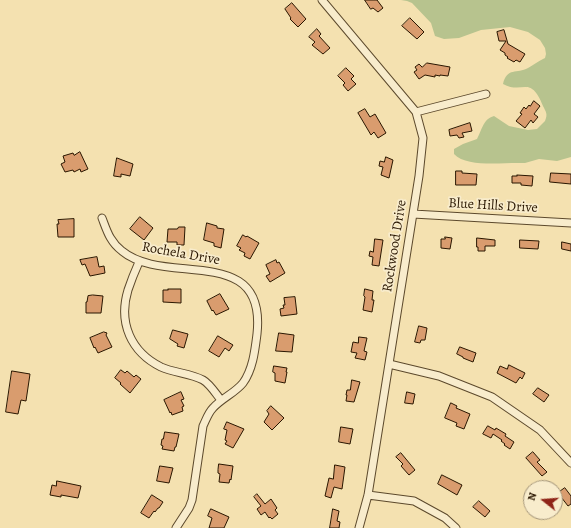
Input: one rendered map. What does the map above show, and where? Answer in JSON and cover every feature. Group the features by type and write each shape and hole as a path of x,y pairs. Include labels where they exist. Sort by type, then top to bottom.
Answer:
{"street":[{"name":"Rockwood Drive","path":"322,0 416,112 423,138 419,176 368,495 359,528"},
{"path":"416,112 486,94"},
{"name":"Blue Hills Drive","path":"413,214 571,224"},
{"name":"Rochela Drive","path":"102,218 109,237 114,244 121,251 139,262 222,274 233,277 244,284 252,296 257,308 258,318 254,355 250,372 243,383 212,408 204,426 192,500 189,508 176,528"},
{"path":"139,262 128,291 124,308 125,322 130,339 147,358 162,368 204,380 221,400"},
{"path":"389,364 439,376 492,396 540,430 571,463"},
{"path":"368,495 414,501 445,518 456,528"}],"green space":[{"path":"401,0 571,0 571,157 557,161 539,159 525,163 474,163 459,158 454,154 454,149 477,139 483,125 490,117 494,116 509,126 528,130 537,129 545,121 546,112 534,91 526,87 516,88 503,84 507,75 510,73 524,70 545,58 545,48 540,40 528,32 510,27 481,30 459,38 444,39 435,36 431,23 412,3"}],"building":[{"path":"365,0 377,0 383,8 378,12 373,8 371,9"},
{"path":"292,3 306,19 298,27 290,19 291,18 285,9"},
{"path":"410,18 424,32 417,39 402,26"},
{"path":"317,29 321,34 319,36 330,48 323,54 312,45 315,42 309,37"},
{"path":"504,30 508,44 525,54 520,62 516,60 514,62 507,58 508,57 505,53 500,50 506,41 499,41 497,32"},
{"path":"427,63 450,67 448,76 435,75 435,77 425,75 419,79 414,72 417,70 415,67 419,64 422,67"},
{"path":"346,68 354,76 351,79 356,84 348,91 343,85 345,83 338,76"},
{"path":"534,101 540,106 534,114 538,117 533,123 531,120 525,128 516,121 522,114 520,113 524,107 526,109"},
{"path":"365,109 370,117 375,114 386,133 378,138 374,132 371,135 358,113"},
{"path":"470,123 472,131 462,133 464,137 459,138 457,135 450,136 449,130"},
{"path":"80,152 88,169 81,172 80,169 74,172 73,170 65,172 61,164 65,162 63,156 73,153 74,155"},
{"path":"386,157 393,160 389,178 381,175 383,167 379,166 380,161 384,162"},
{"path":"117,158 133,164 130,176 121,174 121,177 114,176"},
{"path":"456,171 477,174 476,185 456,185"},
{"path":"551,173 571,174 571,184 550,182"},
{"path":"512,176 533,176 532,186 521,185 521,183 512,183"},
{"path":"140,217 153,228 144,240 130,229"},
{"path":"74,219 74,237 58,237 58,220"},
{"path":"207,223 217,226 217,228 224,229 221,248 214,246 214,243 204,240"},
{"path":"179,227 185,227 184,245 177,245 177,242 167,242 168,229 177,229"},
{"path":"243,235 259,243 250,259 244,256 245,253 239,250 241,248 237,246"},
{"path":"445,237 452,238 450,249 441,248 441,239 445,239"},
{"path":"477,238 495,240 495,246 485,246 485,251 478,251"},
{"path":"375,239 383,240 379,266 372,265 373,257 369,256 370,251 373,252"},
{"path":"520,240 539,241 538,249 520,248"},
{"path":"562,242 571,244 571,251 562,249"},
{"path":"97,257 99,267 104,266 105,273 90,276 85,264 82,265 80,260"},
{"path":"276,260 277,263 279,262 285,273 270,282 266,276 270,274 266,265"},
{"path":"181,289 181,303 163,302 163,290"},
{"path":"365,289 373,291 372,300 374,300 372,312 363,310"},
{"path":"220,294 229,309 216,315 213,310 212,311 207,301"},
{"path":"88,296 103,296 101,313 86,313 86,302"},
{"path":"295,297 297,314 281,316 280,309 284,308 283,305 285,305 284,298"},
{"path":"419,326 427,328 425,340 421,340 420,343 415,342"},
{"path":"173,330 188,334 184,348 177,346 178,344 170,339"},
{"path":"104,332 107,333 106,335 112,347 98,353 90,338"},
{"path":"279,333 294,335 292,352 276,351"},
{"path":"218,336 233,345 229,351 225,348 219,357 209,351"},
{"path":"359,337 367,338 364,351 367,352 365,360 355,358 357,353 351,352 353,342 358,343"},
{"path":"460,347 476,353 473,362 457,354"},
{"path":"509,365 525,373 522,379 520,377 516,383 497,373 500,366 507,369"},
{"path":"274,366 287,368 285,383 275,381 275,373 273,372"},
{"path":"121,370 125,373 127,371 134,377 136,375 141,379 130,393 115,378"},
{"path":"12,371 30,374 26,401 21,400 18,414 6,412"},
{"path":"352,380 360,382 354,402 346,401 347,390 350,390"},
{"path":"538,388 549,395 544,402 533,394"},
{"path":"181,392 184,399 181,400 184,406 182,407 183,411 172,415 164,400"},
{"path":"407,392 415,394 413,404 405,403"},
{"path":"451,403 457,406 456,408 470,414 464,429 456,426 457,423 445,418"},
{"path":"271,406 284,418 272,430 264,422 269,414 267,411"},
{"path":"227,422 244,429 233,448 225,444 227,441 225,440 227,430 224,429"},
{"path":"488,426 495,430 496,428 506,434 505,436 514,442 510,449 504,445 505,444 501,441 502,440 493,434 491,438 483,434"},
{"path":"341,427 353,429 350,444 339,442"},
{"path":"165,432 179,434 174,451 162,449 162,439"},
{"path":"533,452 540,460 537,462 547,472 542,476 526,458"},
{"path":"401,453 415,470 409,475 401,466 403,464 396,457"},
{"path":"219,464 233,466 231,480 230,479 229,483 219,482"},
{"path":"335,465 345,467 342,489 334,487 331,498 325,496 329,478 333,479"},
{"path":"160,466 173,468 169,483 157,481"},
{"path":"442,475 462,485 457,495 438,484"},
{"path":"57,481 81,486 78,498 50,495 52,485 56,486"},
{"path":"565,488 571,496 571,504 568,506 563,500 563,489"},
{"path":"257,494 265,504 271,499 277,508 275,510 278,514 272,519 270,517 269,518 265,512 261,515 257,509 261,506 254,497"},
{"path":"152,495 163,502 149,518 141,513"},
{"path":"479,501 490,511 485,517 473,507"},
{"path":"211,509 229,517 224,528 209,528 212,518 208,516"},
{"path":"333,509 339,511 337,521 340,522 339,528 330,528"}]}
